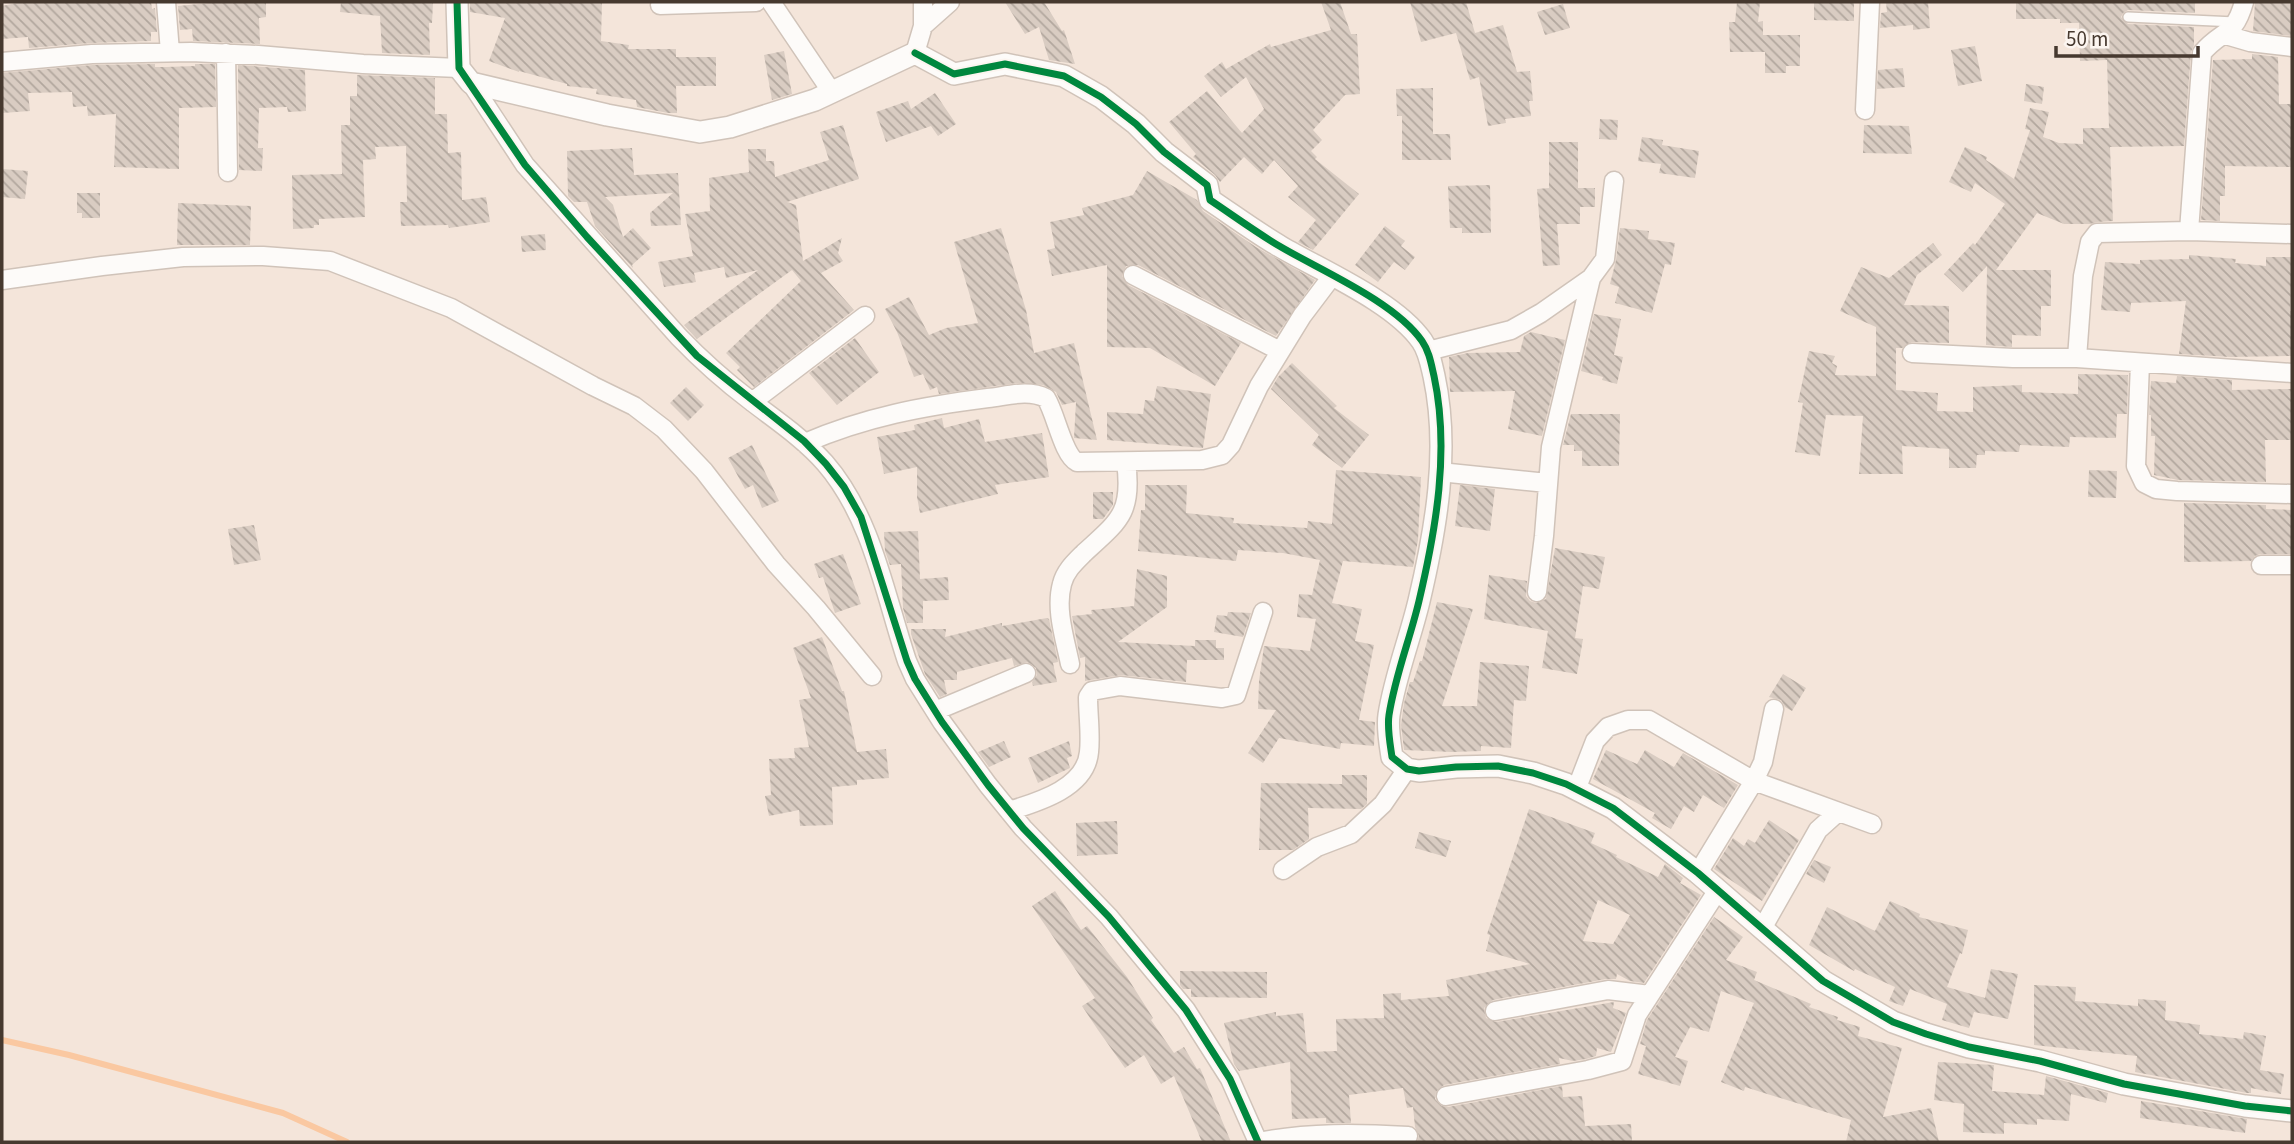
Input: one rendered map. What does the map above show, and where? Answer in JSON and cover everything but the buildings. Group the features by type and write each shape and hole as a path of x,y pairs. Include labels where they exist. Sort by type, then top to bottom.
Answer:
{"street":[{"path":"166,2 170,52"},
{"path":"457,2 465,75 525,165 587,237 697,356 806,443 844,487 861,517 906,661 935,710 1009,811 1109,917 1186,1010 1230,1079 1258,1142 1326,1133 1408,1136"},
{"path":"660,5 756,2"},
{"path":"771,2 831,91"},
{"path":"2,62 92,54 170,52 226,53 377,65 465,75 607,115 700,132 730,127 815,100 915,53 923,26 923,2"},
{"path":"923,26 950,2"},
{"path":"1866,110 1870,2"},
{"path":"2189,231 2199,63 2208,45 2232,29 2244,2"},
{"path":"2232,29 2250,42 2292,47"},
{"path":"226,53 228,172"},
{"path":"915,53 954,74 1005,64 1064,76 1101,97 1136,124 1164,152 1207,185 1210,200 1280,247 1333,275 1407,324 1421,339 1428,351 1435,383 1443,442 1428,556 1389,717 1392,757 1407,769 1419,771 1499,766 1533,773 1613,808 1698,873 1823,981 1893,1022 1969,1047 2051,1064 2124,1084 2245,1106 2292,1111"},
{"path":"1428,351 1511,330 1591,278 1605,258 1614,181"},
{"path":"2077,358 2083,276 2090,242 2097,233 2189,231 2292,234"},
{"path":"2,280 183,257 263,256 330,261 451,308 634,406 664,429 704,471 776,564 872,676"},
{"path":"1133,275 1280,351"},
{"path":"806,443 881,415 930,405 1028,393 1046,398 1071,459 1077,462 1202,460 1222,455 1231,445 1259,386 1280,351 1333,275"},
{"path":"1536,592 1553,436 1591,278"},
{"path":"752,402 865,316"},
{"path":"1912,353 2077,358 2292,373"},
{"path":"2140,363 2136,466 2144,483 2156,489 2177,491 2292,494"},
{"path":"1070,664 1060,617 1061,585 1071,566 1108,533 1123,512 1127,488 1126,462"},
{"path":"1440,472 1547,483"},
{"path":"2261,565 2292,565"},
{"path":"1009,811 1046,798 1063,788 1081,771 1089,753 1088,697 1092,691 1121,686 1222,698 1236,695 1263,612"},
{"path":"935,710 1026,673"},
{"path":"1698,873 1763,762 1774,709"},
{"path":"1576,790 1595,741 1608,727 1628,720 1649,720 1754,781 1872,824"},
{"path":"1283,870 1317,847 1352,834 1383,804 1407,769"},
{"path":"1763,928 1818,830 1838,812"},
{"path":"1446,1096 1588,1070 1622,1061 1632,1027 1718,890"},
{"path":"1495,1011 1608,990 1650,995"}],"lane":[{"path":"2128,17 2232,29"}],"waterway":[{"path":"2,1040 69,1055 283,1113 347,1142"}],"cycle path":[{"path":"457,2 459,68 525,165 587,237 697,356 804,441 844,487 861,517 907,661 942,722 1023,828 1109,917 1186,1010 1230,1079 1258,1142"},
{"path":"915,53 954,74 1005,64 1064,76 1101,97 1207,185 1210,200 1272,242 1376,300 1410,327 1422,341 1431,362 1439,404 1441,461 1425,574 1389,715 1392,757 1407,769 1419,771 1498,766 1533,773 1566,784 1613,808 1698,873 1823,981 1893,1022 1969,1047 2040,1061 2124,1084 2245,1106 2292,1111"}]}
